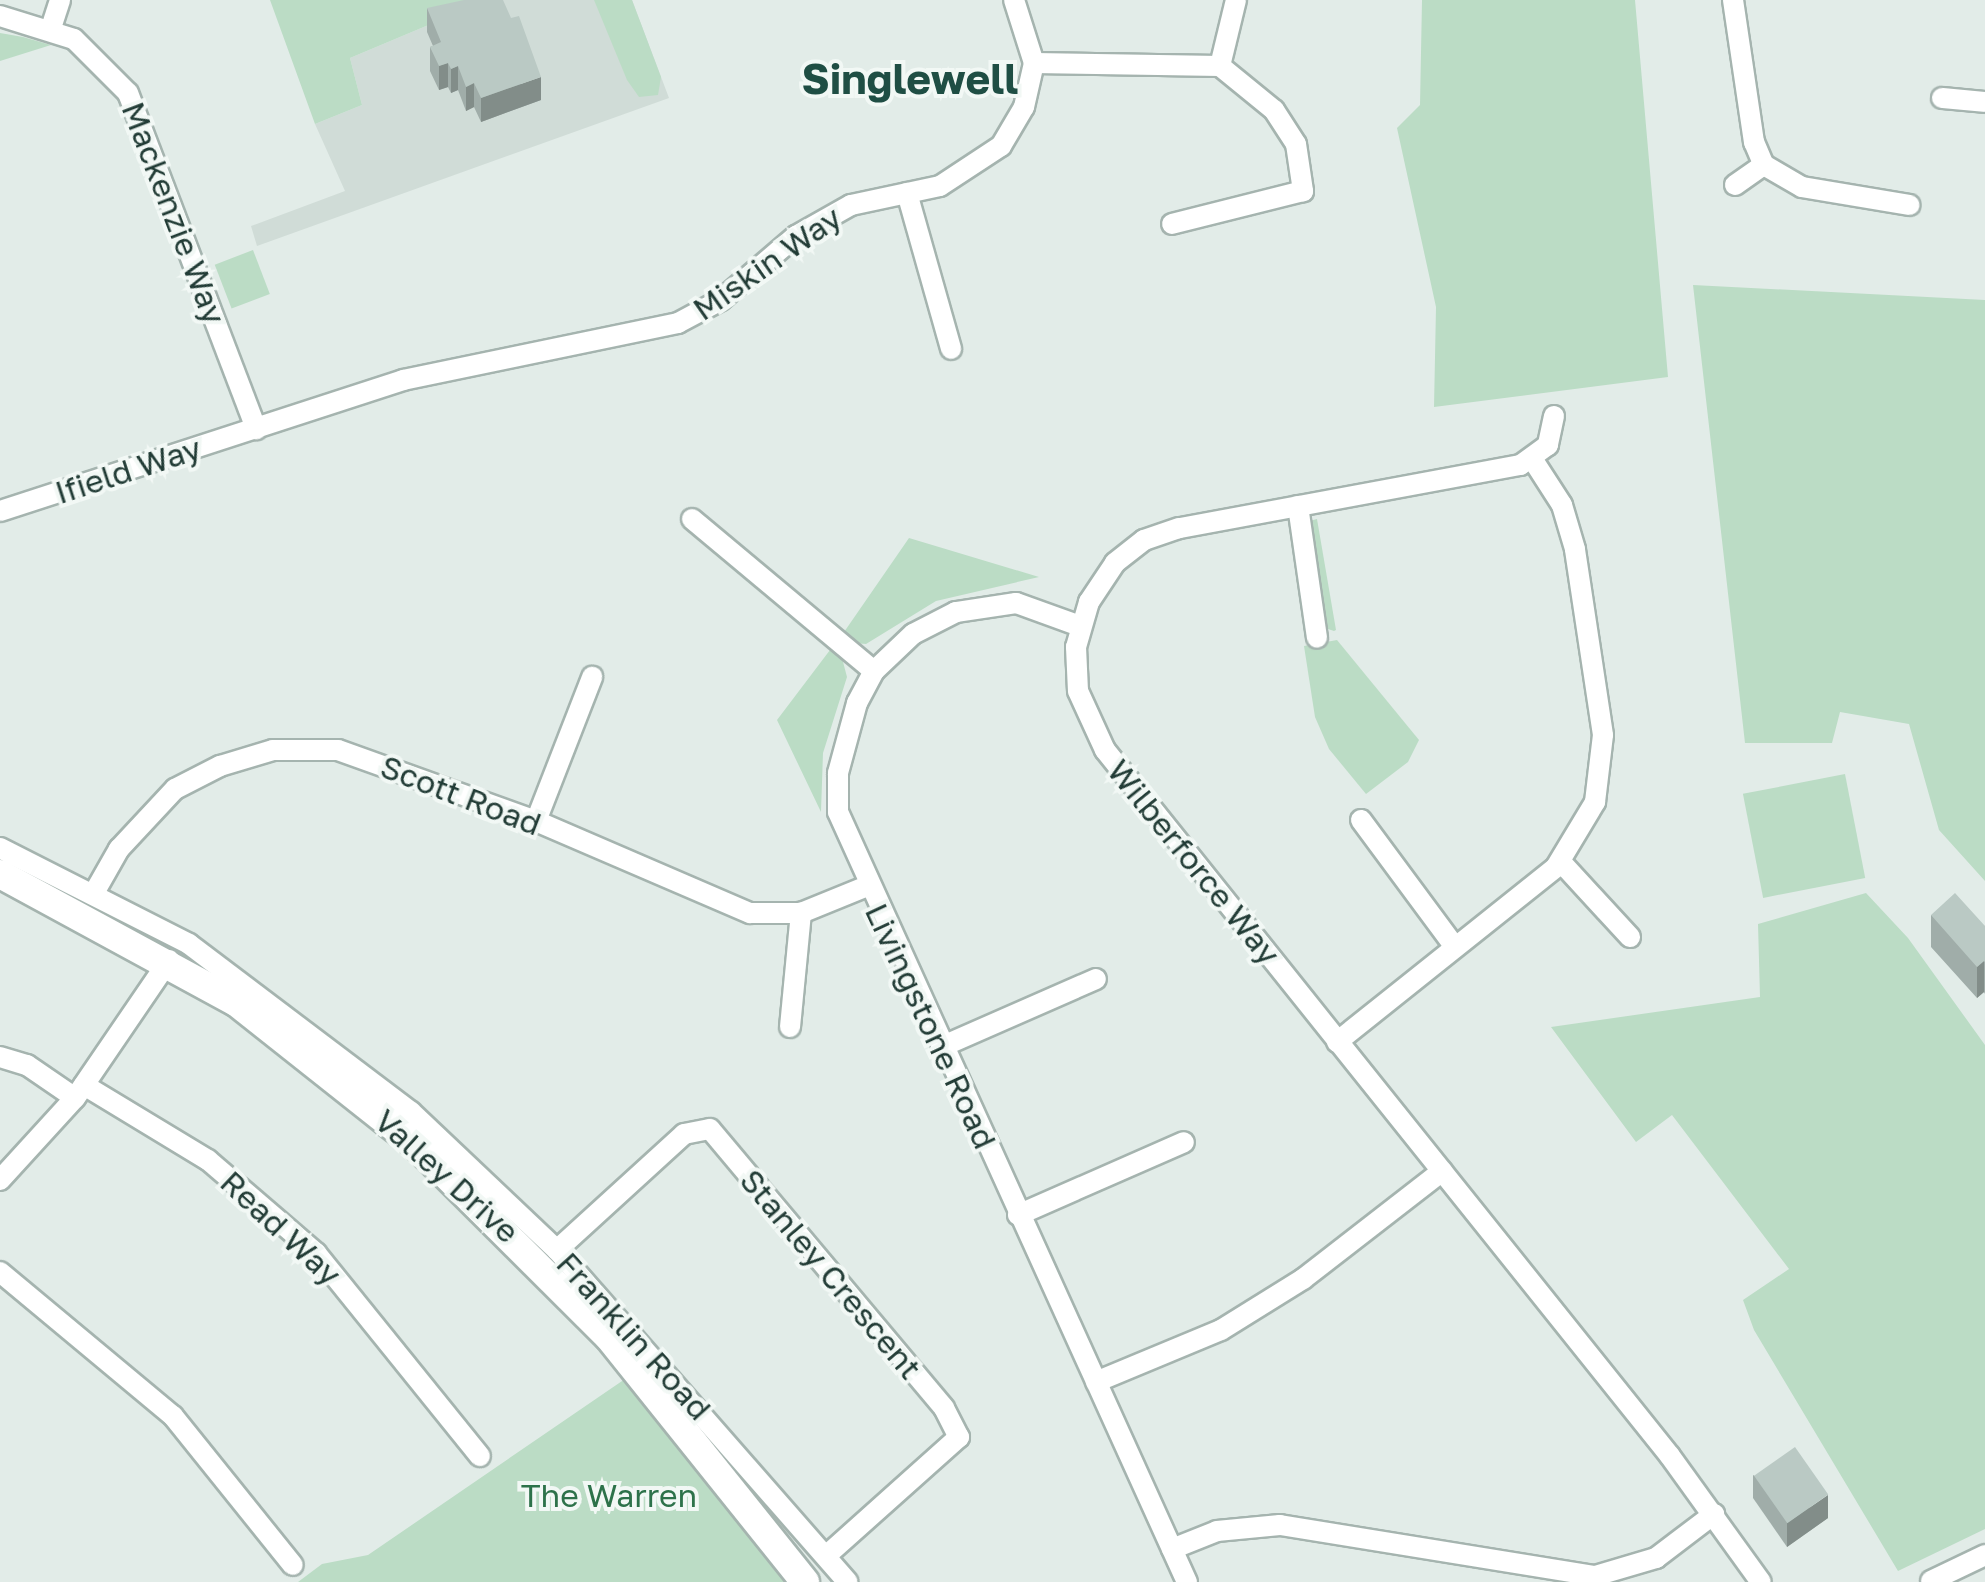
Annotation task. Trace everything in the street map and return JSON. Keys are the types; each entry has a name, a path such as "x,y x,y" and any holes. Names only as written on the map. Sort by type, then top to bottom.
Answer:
{"street":[{"path":"51,28 60,0"},
{"path":"1014,0 1034,64 1220,66 1274,110 1296,144 1303,191 1172,224"},
{"path":"1220,66 1236,0"},
{"path":"1732,0 1752,133 1764,165 1802,187 1909,206"},
{"name":"Mackenzie Way","path":"0,16 51,28 93,52 133,101 256,429"},
{"name":"Miskin Way","path":"256,429 467,363 678,323 721,300 817,224 851,205 940,186 1001,146 1024,107 1034,64"},
{"path":"1942,98 1985,102"},
{"path":"1736,185 1764,165"},
{"path":"907,193 951,349"},
{"path":"1337,1042 1560,862 1595,802 1604,735 1571,530 1533,460 1548,446 1554,416"},
{"name":"Ifield Way","path":"0,511 256,429"},
{"name":"Wilberforce Way","path":"1533,460 1144,540 1107,572 1080,626 1078,691 1102,746 1714,1514 1761,1582"},
{"path":"1298,506 1319,638"},
{"path":"692,519 874,671"},
{"name":"Livingstone Road","path":"1080,626 1016,603 956,612 913,634 874,671 857,702 838,773 838,812 868,886 1187,1582"},
{"path":"536,821 592,678"},
{"name":"Scott Road","path":"94,893 118,849 174,789 220,766 274,750 338,750 536,821 750,913 800,912 868,886"},
{"path":"1361,820 1455,948"},
{"name":"Franklin Road","path":"0,848 189,944 411,1112 557,1250 848,1582"},
{"path":"1560,862 1630,937"},
{"name":"Valley Drive","path":"0,874 169,960 323,1067 536,1259 608,1336 805,1582"},
{"path":"790,1026 800,912"},
{"path":"0,1180 79,1091 169,960"},
{"path":"941,1047 1096,979"},
{"name":"Read Way","path":"0,1056 27,1065 208,1160 316,1254 480,1456"},
{"name":"Stanley Crescent","path":"557,1250 684,1134 710,1130 944,1408 959,1437 826,1556"},
{"path":"1018,1215 1184,1142"},
{"path":"1096,1382 1222,1330 1303,1279 1442,1171"},
{"path":"0,1272 173,1416 293,1565"},
{"path":"1172,1548 1217,1531 1280,1525 1595,1579 1656,1558 1714,1514"},
{"path":"1931,1581 1985,1555"}],"shaded area":[{"path":"488,0 632,0 669,98 257,246 251,226 345,191 315,124 362,105 350,58"}],"green space":[{"path":"270,0 488,0 350,58 362,105 315,124"},
{"path":"594,0 632,0 661,77 658,95 639,97 627,80"},
{"path":"1422,0 1635,0 1668,377 1434,407 1436,307 1397,128 1420,105"},
{"path":"0,33 23,37 51,45 0,61"},
{"path":"253,250 270,294 232,309 215,265"},
{"path":"1693,285 1985,300 1985,881 1939,830 1909,724 1840,712 1832,743 1745,743"},
{"path":"1317,519 1334,631 1325,628 1306,522"},
{"path":"909,538 1039,577 936,601 866,644 854,643 842,635"},
{"path":"1337,640 1419,740 1408,762 1366,794 1329,749 1315,717 1304,646"},
{"path":"830,650 842,658 847,677 823,753 821,812 777,720"},
{"path":"1845,774 1865,878 1763,898 1743,794"},
{"path":"1866,893 1908,938 1985,1045 1985,1529 1898,1571 1754,1330 1743,1300 1789,1269 1672,1115 1636,1142 1551,1027 1760,997 1758,924"},
{"name":"The Warren","path":"625,1379 793,1582 298,1582 322,1564 368,1555"}],"building":[{"path":"464,0 503,0 511,18 519,16 541,77 481,98 474,83 466,87 458,66 439,66 430,47 441,42 427,8"},
{"path":"1955,893 1985,926 1985,962 1977,967 1931,915"},
{"path":"1795,1447 1828,1495 1787,1523 1754,1476"}],"district":[{"name":"Singlewell","path":"910,78"}]}
